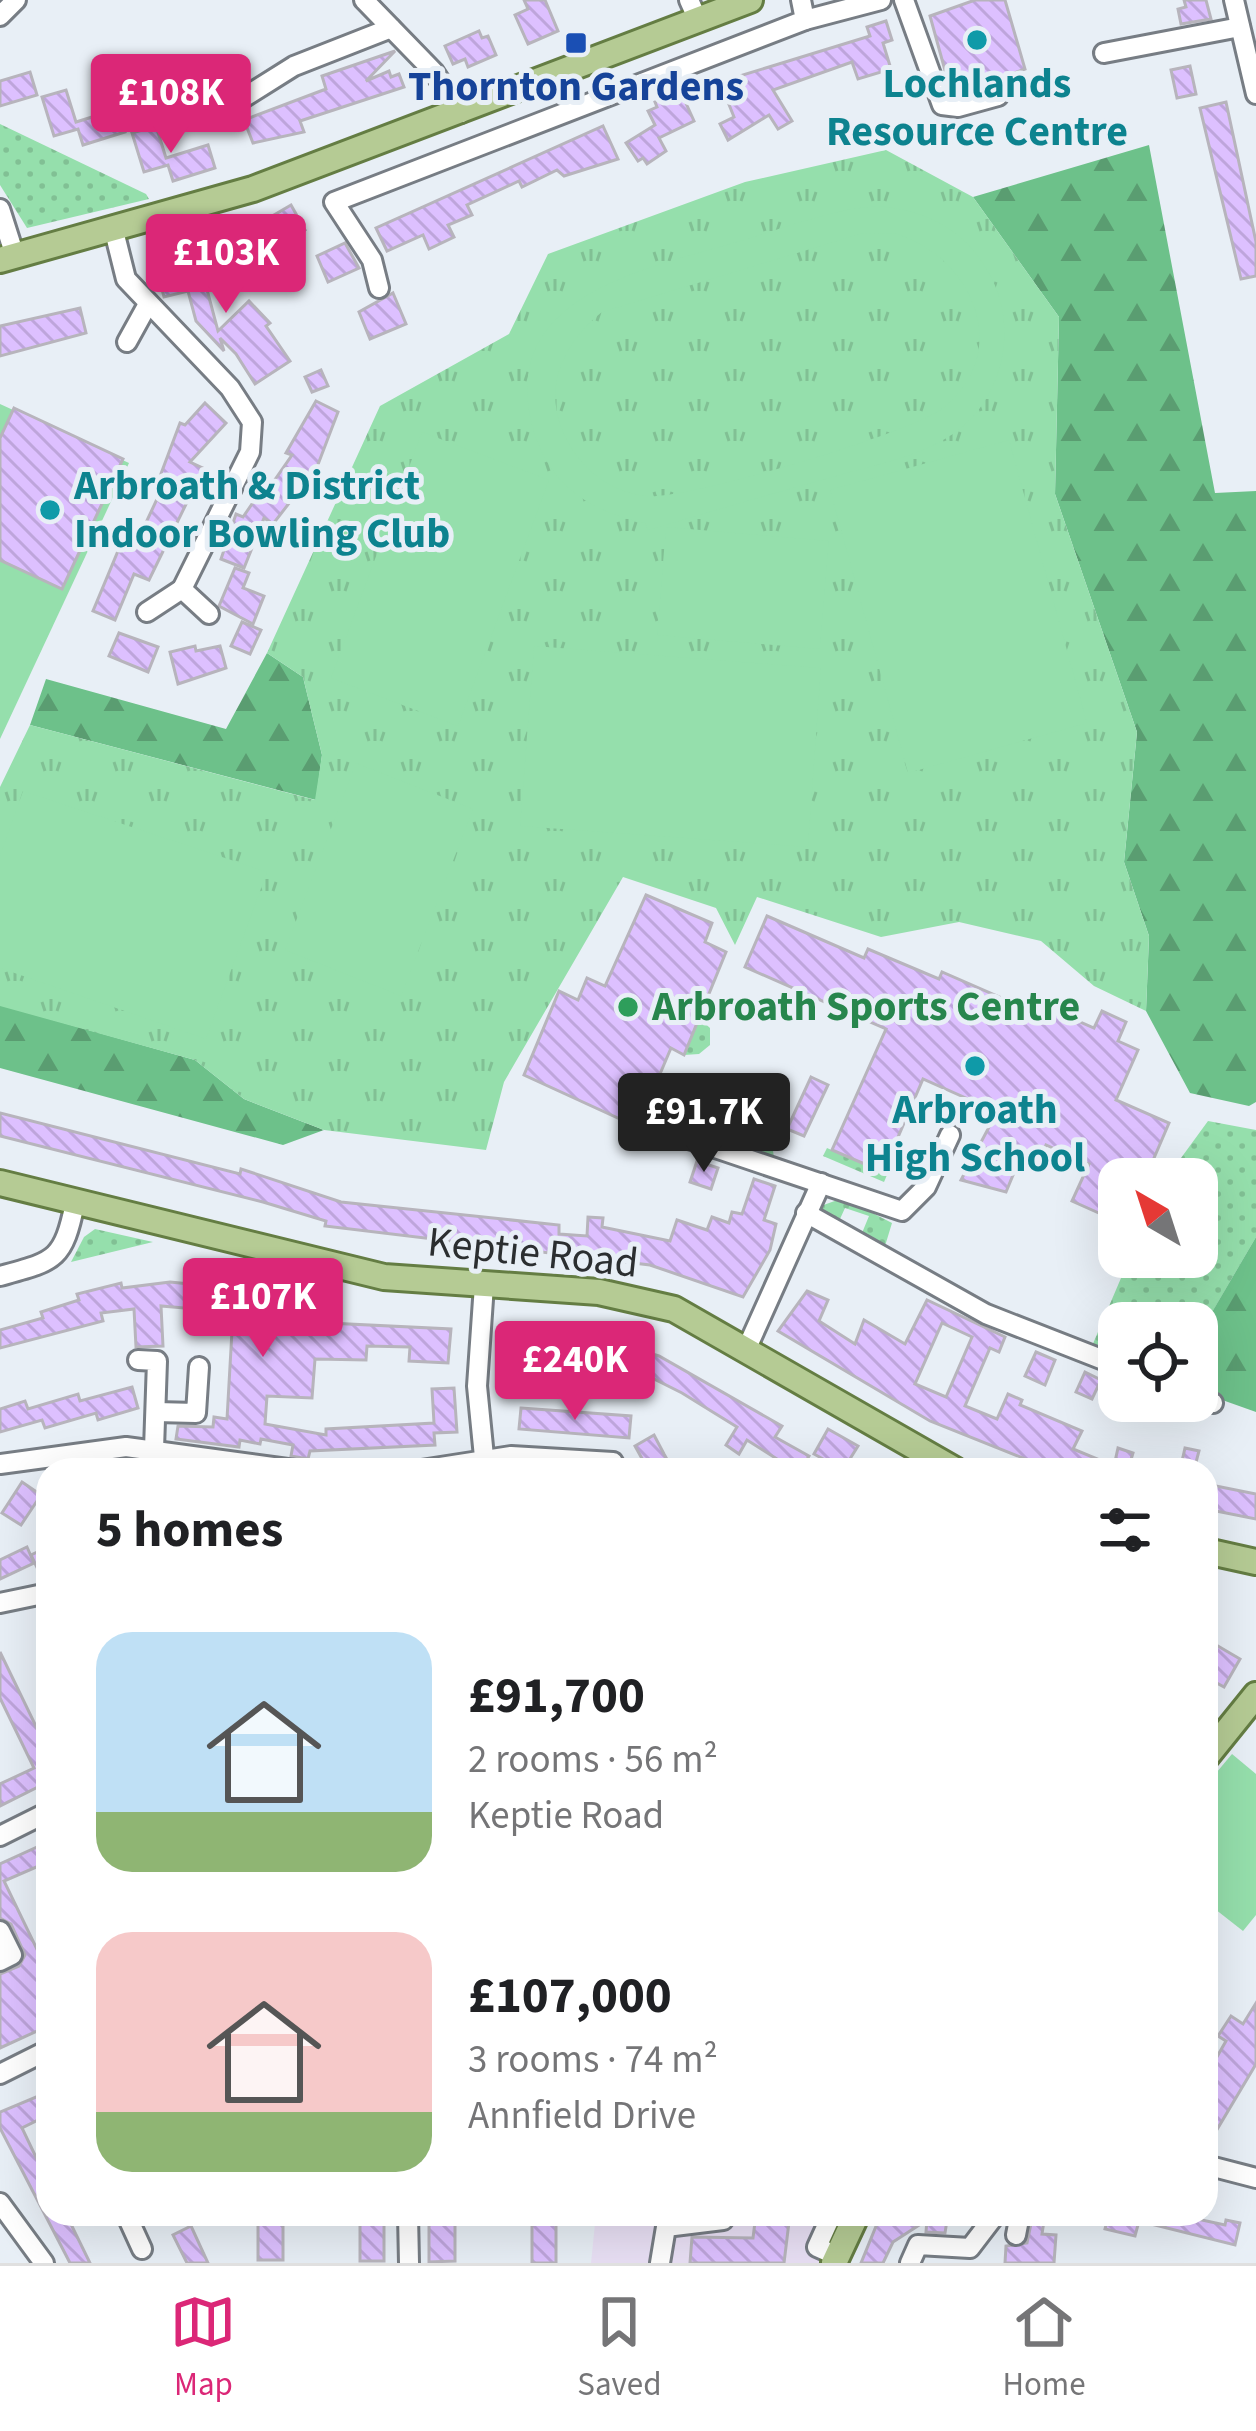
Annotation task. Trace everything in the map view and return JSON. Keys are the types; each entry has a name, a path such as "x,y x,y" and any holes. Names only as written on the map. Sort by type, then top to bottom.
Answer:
{"main road":[{"path":"7,258 114,231 404,136 693,9 749,0"},
{"name":"Keptie Road","path":"0,1184 384,1277 599,1292 674,1309 934,1458"},
{"path":"1218,1554 1256,1562"},
{"path":"1218,1742 1256,1695"},
{"path":"829,2255 849,2226"}],"street":[{"path":"0,16 16,0"},
{"path":"364,0 434,72 461,113"},
{"path":"801,0 805,20"},
{"path":"379,288 371,260 334,202 805,20 881,0"},
{"path":"904,0 942,105 958,107 998,96"},
{"path":"1234,0 1246,29 1256,94"},
{"path":"235,103 294,66 391,28"},
{"path":"1105,53 1246,29"},
{"path":"404,136 416,169"},
{"path":"0,209 7,258"},
{"path":"114,231 125,279 230,388 252,422 250,452 182,589 147,612"},
{"path":"128,342 134,320 148,304"},
{"path":"182,589 208,614"},
{"path":"647,1125 902,1211 926,1187 950,1135"},
{"path":"746,1350 821,1183"},
{"path":"0,1276 50,1262 61,1253 75,1203"},
{"path":"806,1214 986,1314 1098,1358"},
{"path":"484,1285 477,1387 484,1457"},
{"path":"138,1360 157,1361 154,1449"},
{"path":"156,1412 196,1413 199,1367"},
{"path":"0,1464 86,1448 154,1449 215,1458"},
{"path":"479,1458 510,1458"},
{"path":"0,1604 36,1596"},
{"path":"0,1835 36,1818"},
{"path":"0,1931 12,1955 0,1961"},
{"path":"0,2074 36,2056"},
{"path":"1218,2168 1256,2178"},
{"path":"0,2203 44,2263"},
{"path":"131,2226 142,2249"},
{"path":"408,2226 409,2263"},
{"path":"660,2263 666,2228 680,2226"},
{"path":"910,2263 918,2245 970,2248 987,2226"},
{"path":"1016,2235 1018,2226"},
{"path":"801,2263 829,2255"}],"shaded area":[{"path":"595,2226 840,2226 823,2263 591,2263"}],"green space":[{"path":"0,124 149,199 27,228 0,185"},
{"path":"1149,145 1215,493 1256,491 1256,1102 1249,1106 1190,1093 1146,1011 1149,936 1124,862 1137,732 1055,494 1059,317 973,197"},
{"path":"886,150 973,197 1059,317 1055,494 1137,732 1124,862 1149,936 1146,1011 1094,986 1041,941 959,922 881,937 757,897 735,945 716,908 623,877 504,1082 486,1150 324,1130 244,1099 195,1060 0,1006 0,787 30,725 315,800 322,755 303,677 267,653 380,406 509,334 548,254 745,182"},
{"path":"858,208 895,208 930,218 959,236 992,279 1004,318 1002,360 975,415 946,439 899,459 648,530 645,523 609,513 565,485 536,438 527,391 534,353 553,323 582,299 617,280","holes":["893,233 944,261 962,283 974,307 979,333 977,360 965,385 943,408 845,448 668,495 646,496 617,488 593,473 573,451 556,408 558,376 570,348 602,312 860,234"]},
{"name":"Arbroath & District Indoor Bowling Club","path":"0,404 129,463 0,739"},
{"path":"422,432 549,480 458,726 331,678"},
{"path":"1009,440 1087,723 908,773 830,490"},
{"path":"666,527 829,541 820,649 657,635"},
{"path":"534,646 821,668 808,847 520,826"},
{"path":"267,653 303,677 322,755 316,800 30,725 46,679 226,729"},
{"path":"356,763 473,809 401,996 285,950"},
{"path":"23,791 267,872 206,1039 0,968 0,856"},
{"path":"0,1005 195,1060 244,1099 324,1130 283,1145 0,1068"},
{"path":"699,1018 710,1028 710,1045 699,1054 684,1055"},
{"path":"685,1073 700,1085 706,1111 673,1100"},
{"path":"722,1075 782,1102 775,1119 738,1108 725,1094"},
{"path":"706,1115 772,1145 774,1157 699,1133"},
{"path":"1208,1121 1256,1130 1256,1237 1218,1302 1111,1302 1121,1278 1218,1278 1218,1158 1181,1158"},
{"path":"827,1148 887,1175 884,1182 823,1156"},
{"path":"843,1198 892,1223 885,1246 862,1233 869,1216 845,1208 840,1219 818,1207"},
{"path":"95,1229 153,1242 71,1262 84,1237"},
{"path":"1256,1237 1256,1412 1218,1398 1218,1302"},
{"path":"1232,1754 1256,1774 1256,1915 1243,1931 1218,1911 1218,1771"}],"building":[{"path":"524,0 545,0 558,31 528,44 515,15 528,9"},
{"name":"Lochlands Resource Centre","path":"975,0 1005,0 1025,69 974,88 971,78 949,85 930,16"},
{"path":"1184,0 1206,0 1211,19 1181,24 1178,9 1186,7"},
{"path":"886,21 892,40 883,43 891,69 858,79 852,62 773,90 792,121 778,129 769,115 728,140 720,124 734,117 720,82 870,36 867,27"},
{"path":"479,31 482,38 488,36 496,55 468,67 465,59 453,64 445,46"},
{"path":"395,51 366,81 389,71 391,77 399,74 404,87 300,121 304,132 253,143 244,120 326,89 322,76"},
{"path":"1190,66 1196,94 1177,98 1171,70"},
{"path":"30,72 37,95 0,106 0,81"},
{"path":"66,90 76,122 118,109 125,132 83,145 78,129 54,136 42,97"},
{"path":"680,90 694,121 659,138 666,151 647,164 643,158 638,161 626,143 655,125 648,111 657,107 655,102"},
{"path":"1226,102 1256,242 1256,276 1241,279 1200,108"},
{"path":"156,126 166,158 208,145 215,168 173,181 168,165 144,172 132,133"},
{"path":"603,126 618,159 564,176 557,170 522,187 519,181 467,205 472,215 448,225 454,237 429,249 423,235 387,251 376,228"},
{"path":"291,205 305,230 282,244 274,215"},
{"path":"244,238 249,257 235,261 230,242"},
{"path":"345,243 359,268 328,282 317,256"},
{"path":"227,255 232,273 206,286 218,331 249,301 270,323 266,326 290,361 255,384 236,354 220,338 224,351 196,321 188,291 164,297 156,267"},
{"path":"393,293 406,324 370,339 359,312"},
{"path":"80,308 86,333 0,356 0,326"},
{"path":"321,370 328,386 312,392 305,377"},
{"path":"316,401 338,412 317,467 273,524 264,518 244,568 221,559 236,514 243,517 263,488 267,491 292,455 286,453"},
{"path":"205,403 226,423 190,462 207,470 195,496 191,494 149,580 134,574 115,620 93,611 123,539 136,544 165,482 159,479 180,423 185,425"},
{"name":"Arbroath & District Indoor Bowling Club","path":"14,408 123,459 62,589 0,560 0,438"},
{"path":"235,568 249,573 243,588 264,596 253,624 219,606"},
{"path":"242,622 261,630 250,654 231,646"},
{"path":"119,633 158,647 148,672 109,656"},
{"path":"195,646 196,651 220,646 226,668 178,684 170,652"},
{"name":"Arbroath Sports Centre","path":"646,895 712,923 705,942 726,952 684,1055 671,1048 660,1074 675,1081 662,1111 641,1102 631,1124 524,1075 559,991 578,1000 587,978 605,986"},
{"name":"Arbroath High School","path":"767,916 864,958 868,949 939,979 942,972 1036,1013 1039,1004 1094,1028 1102,1011 1126,1022 1118,1041 1138,1050 1116,1100 1169,1123 1154,1158 1098,1158 1098,1213 1072,1201 1089,1164 1046,1145 1036,1170 1018,1163 1006,1192 961,1180 997,1112 923,1079 883,1172 832,1150 886,1029 745,967"},
{"path":"811,1077 828,1085 804,1136 787,1129"},
{"path":"0,1113 240,1174 241,1169 341,1202 559,1225 559,1234 587,1236 588,1217 603,1218 602,1227 670,1241 677,1220 707,1230 712,1217 729,1223 732,1212 742,1214 754,1179 775,1186 764,1220 776,1224 770,1250 743,1297 650,1265 325,1226 326,1221 263,1202 0,1136"},
{"path":"697,1161 718,1168 711,1189 690,1182"},
{"path":"170,1282 209,1286 213,1296 309,1302 308,1322 451,1329 448,1363 409,1361 410,1347 367,1346 366,1360 315,1359 312,1398 267,1396 265,1424 326,1435 326,1429 434,1423 432,1389 454,1388 457,1432 434,1433 435,1445 310,1451 308,1458 291,1456 293,1445 261,1439 260,1444 240,1440 239,1447 176,1439 178,1426 213,1427 214,1417 227,1419 232,1331 228,1323 195,1320 196,1309 161,1306 163,1346 136,1347 134,1309 101,1313 103,1321 0,1348 0,1330 43,1318 41,1312 79,1300 77,1294 121,1283 122,1288"},
{"path":"807,1291 828,1300 819,1321 855,1344 864,1320 905,1344 927,1300 1005,1337 999,1352 990,1348 965,1406 997,1419 1008,1394 1022,1400 1020,1405 1082,1431 1073,1449 1095,1458 1023,1458 930,1421 778,1331","holes":["942,1323 972,1337 946,1397 915,1384"]},
{"path":"506,1334 601,1339 659,1356 782,1426 775,1437 809,1456 775,1458 747,1440 739,1454 726,1445 737,1427 648,1376 583,1363 505,1359"},
{"path":"1036,1352 1055,1360 1045,1385 1025,1376"},
{"path":"1085,1372 1098,1378 1092,1399 1076,1392"},
{"path":"132,1387 138,1408 98,1420 96,1413 45,1428 42,1420 0,1432 0,1409 25,1401 28,1409 78,1394 80,1401"},
{"path":"521,1408 631,1416 629,1438 519,1429"},
{"path":"828,1429 858,1446 850,1458 814,1454"},
{"path":"654,1435 666,1458 642,1458 635,1446"},
{"path":"1118,1448 1133,1453 1132,1458 1116,1458"},
{"path":"1185,1448 1199,1451 1197,1458 1183,1458"},
{"path":"22,1482 36,1492 36,1502 21,1525 2,1513"},
{"path":"1218,1486 1256,1494 1256,1519 1218,1511"},
{"path":"27,1547 34,1563 0,1579 0,1560"},
{"path":"1218,1646 1240,1659 1224,1687 1218,1684"},
{"path":"0,1652 36,1726 36,1788 0,1806 0,1784 34,1768 0,1698"},
{"path":"36,1848 36,1867 4,1881 36,1947 36,2032 0,2048 0,1974 19,1966 25,1955 11,1924 0,1918 0,1864"},
{"path":"1256,2003 1256,2064 1218,2128 1218,2055 1226,2041 1218,2036 1231,2016 1243,2024"},
{"path":"36,2097 36,2121 22,2128 36,2157 36,2197 0,2128 0,2112"},
{"path":"1240,2223 1235,2245 1159,2226"},
{"path":"51,2226 72,2226 90,2263 70,2263"},
{"path":"191,2226 208,2263 187,2263 173,2235"},
{"path":"258,2226 283,2226 283,2260 258,2260"},
{"path":"360,2226 384,2226 384,2261 360,2261"},
{"path":"429,2226 455,2226 455,2261 429,2262"},
{"path":"532,2226 556,2226 556,2263 532,2263"},
{"path":"754,2226 789,2226 784,2263 690,2263 692,2237 753,2238"},
{"path":"876,2226 918,2226 893,2242 883,2263 861,2263"},
{"path":"926,2226 946,2226 945,2233 926,2232"},
{"path":"1031,2226 1043,2226 1042,2234 1056,2235 1054,2263 1005,2263 1006,2246 1027,2243"},
{"path":"1106,2226 1138,2226 1135,2236"}],"place":[{"name":"Lochlands Resource Centre","path":"977,40"},
{"name":"Thornton Gardens","path":"576,43"},
{"name":"Arbroath & District Indoor Bowling Club","path":"50,510"},
{"name":"Arbroath Sports Centre","path":"628,1007"},
{"name":"Arbroath High School","path":"975,1066"}]}
